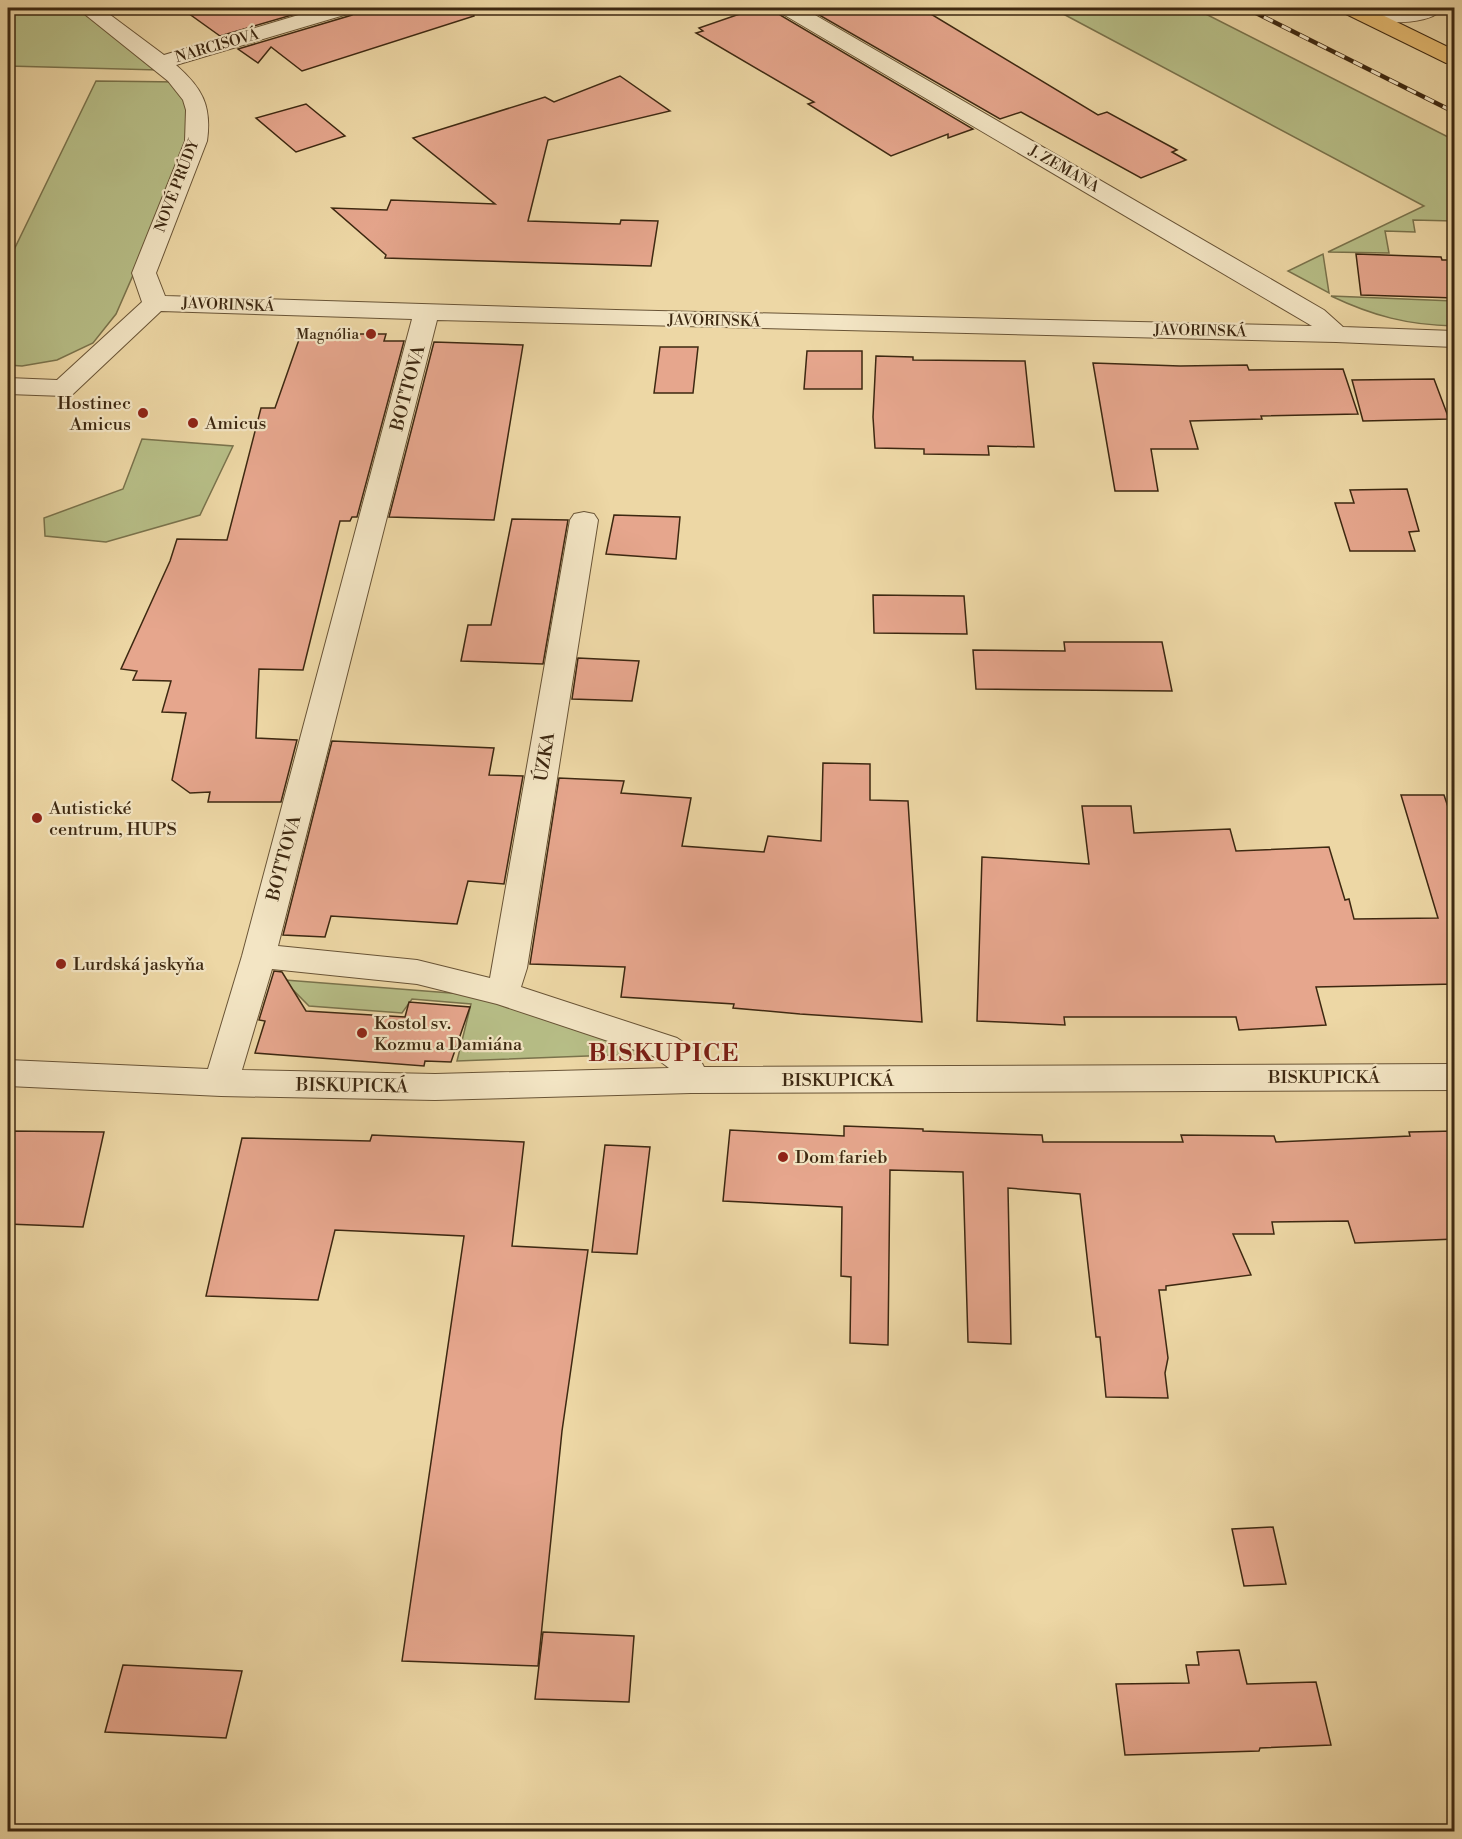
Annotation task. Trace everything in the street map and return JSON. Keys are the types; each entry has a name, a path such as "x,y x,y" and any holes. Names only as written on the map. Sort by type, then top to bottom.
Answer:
{"main road":[{"path":"1359,11 1455,58"}],"street":[{"name":"NOVÉ PRÚDY","path":"88,8 179,81 194,99 199,119 196,141 144,273 155,303"},
{"name":"J. ZEMANA","path":"789,8 1314,315 1336,334"},
{"path":"1359,11 1410,14 1432,8"},
{"name":"NARCISOVÁ","path":"159,63 263,32 354,10"},
{"name":"JAVORINSKÁ","path":"8,386 64,388 155,303 616,318 1336,334 1455,339"},
{"name":"BOTTOVA","path":"259,956 423,331 426,311"},
{"name":"ÚZKA","path":"502,993 510,968 584,520"},
{"path":"221,1083 259,956 417,972 502,993 665,1047 683,1059 691,1080"},
{"name":"BISKUPICKÁ","path":"8,1073 221,1083 435,1087 691,1080 1455,1077"}],"green space":[{"path":"8,8 77,8 158,70 8,66"},
{"path":"1052,8 1194,8 1454,140 1454,221 1413,220 1415,232 1385,231 1389,253 1328,252 1424,206"},
{"path":"96,81 180,82 198,127 116,314 93,343 57,360 22,366 8,365 8,262"},
{"path":"1323,254 1329,293 1288,271"},
{"path":"1331,296 1454,301 1454,326 1421,324 1391,318 1361,309"},
{"path":"142,439 233,446 200,515 106,542 45,536 44,518 123,489"},
{"path":"285,980 476,995 667,1053 457,1061 471,1004 412,999 402,1013 309,1006 294,991 264,1003"}],"building":[{"path":"181,8 316,8 220,36"},
{"path":"356,8 472,8 474,16 302,71 271,47 258,63 238,49 352,15"},
{"path":"757,8 776,8 780,15 973,129 948,138 948,134 891,156 808,104 814,102 696,33 703,31 699,28"},
{"path":"807,8 921,8 1098,115 1107,112 1177,150 1172,152 1186,160 1141,178 1021,112 1000,119"},
{"path":"620,76 670,111 548,140 528,221 620,224 621,220 658,221 651,266 385,258 386,255 332,208 387,210 391,200 495,204 413,138 545,97 554,102"},
{"path":"306,104 345,136 296,152 256,118"},
{"path":"1356,254 1441,257 1442,260 1455,260 1455,298 1361,295"},
{"path":"301,334 386,334 384,341 404,341 357,517 352,517 350,521 340,521 303,670 259,669 256,738 297,740 281,802 208,802 210,792 190,793 172,780 186,713 162,712 171,681 133,680 137,671 121,669 170,561 177,539 227,540 261,408 275,408"},
{"path":"434,342 523,345 494,520 389,517"},
{"path":"660,347 698,347 693,393 654,393"},
{"path":"807,351 862,351 862,389 804,389"},
{"path":"876,356 913,357 913,360 1025,361 1034,447 988,446 989,455 924,454 924,449 875,448 873,417"},
{"path":"1093,363 1180,366 1247,365 1249,370 1343,369 1358,414 1261,416 1262,419 1190,421 1198,449 1151,449 1158,491 1115,491"},
{"path":"1434,379 1449,419 1363,421 1352,380"},
{"path":"1407,489 1419,531 1409,532 1415,551 1350,551 1335,503 1354,503 1350,490"},
{"path":"614,515 680,517 676,559 606,554"},
{"path":"512,519 568,520 543,664 461,661 468,625 491,625"},
{"path":"873,595 964,596 967,634 874,633"},
{"path":"1064,642 1162,642 1172,691 976,689 973,650 1065,651"},
{"path":"578,658 639,661 632,701 572,699"},
{"path":"332,741 494,748 489,775 523,776 504,884 468,881 457,924 331,916 325,937 283,935"},
{"path":"823,763 870,764 870,800 908,801 922,1022 733,1008 734,1004 621,997 625,967 530,964 559,778 624,781 621,793 691,798 682,846 764,852 768,836 821,841"},
{"path":"1401,795 1444,795 1455,828 1455,984 1316,987 1326,1025 1239,1030 1236,1017 1064,1017 1065,1025 977,1021 982,857 1089,864 1082,806 1131,806 1134,833 1230,829 1236,851 1329,847 1345,900 1349,899 1354,919 1438,918"},
{"name":"Kostol sv. Kozmu a Damiána","path":"274,971 282,972 306,1011 405,1017 409,1002 470,1007 451,1062 425,1061 424,1066 255,1053 265,1021 259,1020"},
{"path":"844,1126 1042,1135 1043,1142 1183,1142 1181,1135 1274,1136 1276,1142 1410,1136 1409,1132 1455,1131 1455,1239 1355,1243 1348,1221 1272,1222 1274,1234 1233,1234 1251,1275 1166,1286 1166,1290 1159,1290 1168,1358 1165,1373 1168,1398 1106,1397 1100,1337 1096,1337 1080,1194 1008,1188 1011,1344 968,1342 963,1172 890,1170 888,1345 850,1343 851,1277 841,1276 842,1207 723,1201 730,1130 844,1136"},
{"path":"8,1131 104,1132 83,1227 8,1224"},
{"path":"372,1135 524,1142 512,1246 588,1250 562,1431 538,1666 402,1661 464,1236 335,1230 318,1300 206,1296 242,1138 370,1141"},
{"path":"605,1145 650,1147 637,1254 592,1252"},
{"path":"1273,1527 1286,1584 1244,1586 1232,1529"},
{"path":"543,1632 634,1636 629,1702 535,1699"},
{"path":"1239,1650 1247,1684 1316,1682 1331,1745 1260,1748 1259,1751 1125,1755 1116,1684 1189,1683 1186,1665 1199,1665 1197,1652"},
{"path":"123,1665 242,1671 226,1738 105,1732"}],"railway":[{"path":"1246,8 1454,112"}],"place":[{"name":"Magnólia","path":"371,334"},
{"name":"Hostinec Amicus","path":"143,413"},
{"name":"Amicus","path":"193,423"},
{"name":"Autistické centrum, HUPS","path":"37,818"},
{"name":"Lurdská jaskyňa","path":"61,964"},
{"name":"Kostol sv. Kozmu a Damiána","path":"362,1033"},
{"name":"Dom farieb","path":"783,1157"}],"district":[{"name":"BISKUPICE","path":"664,1054"}]}
